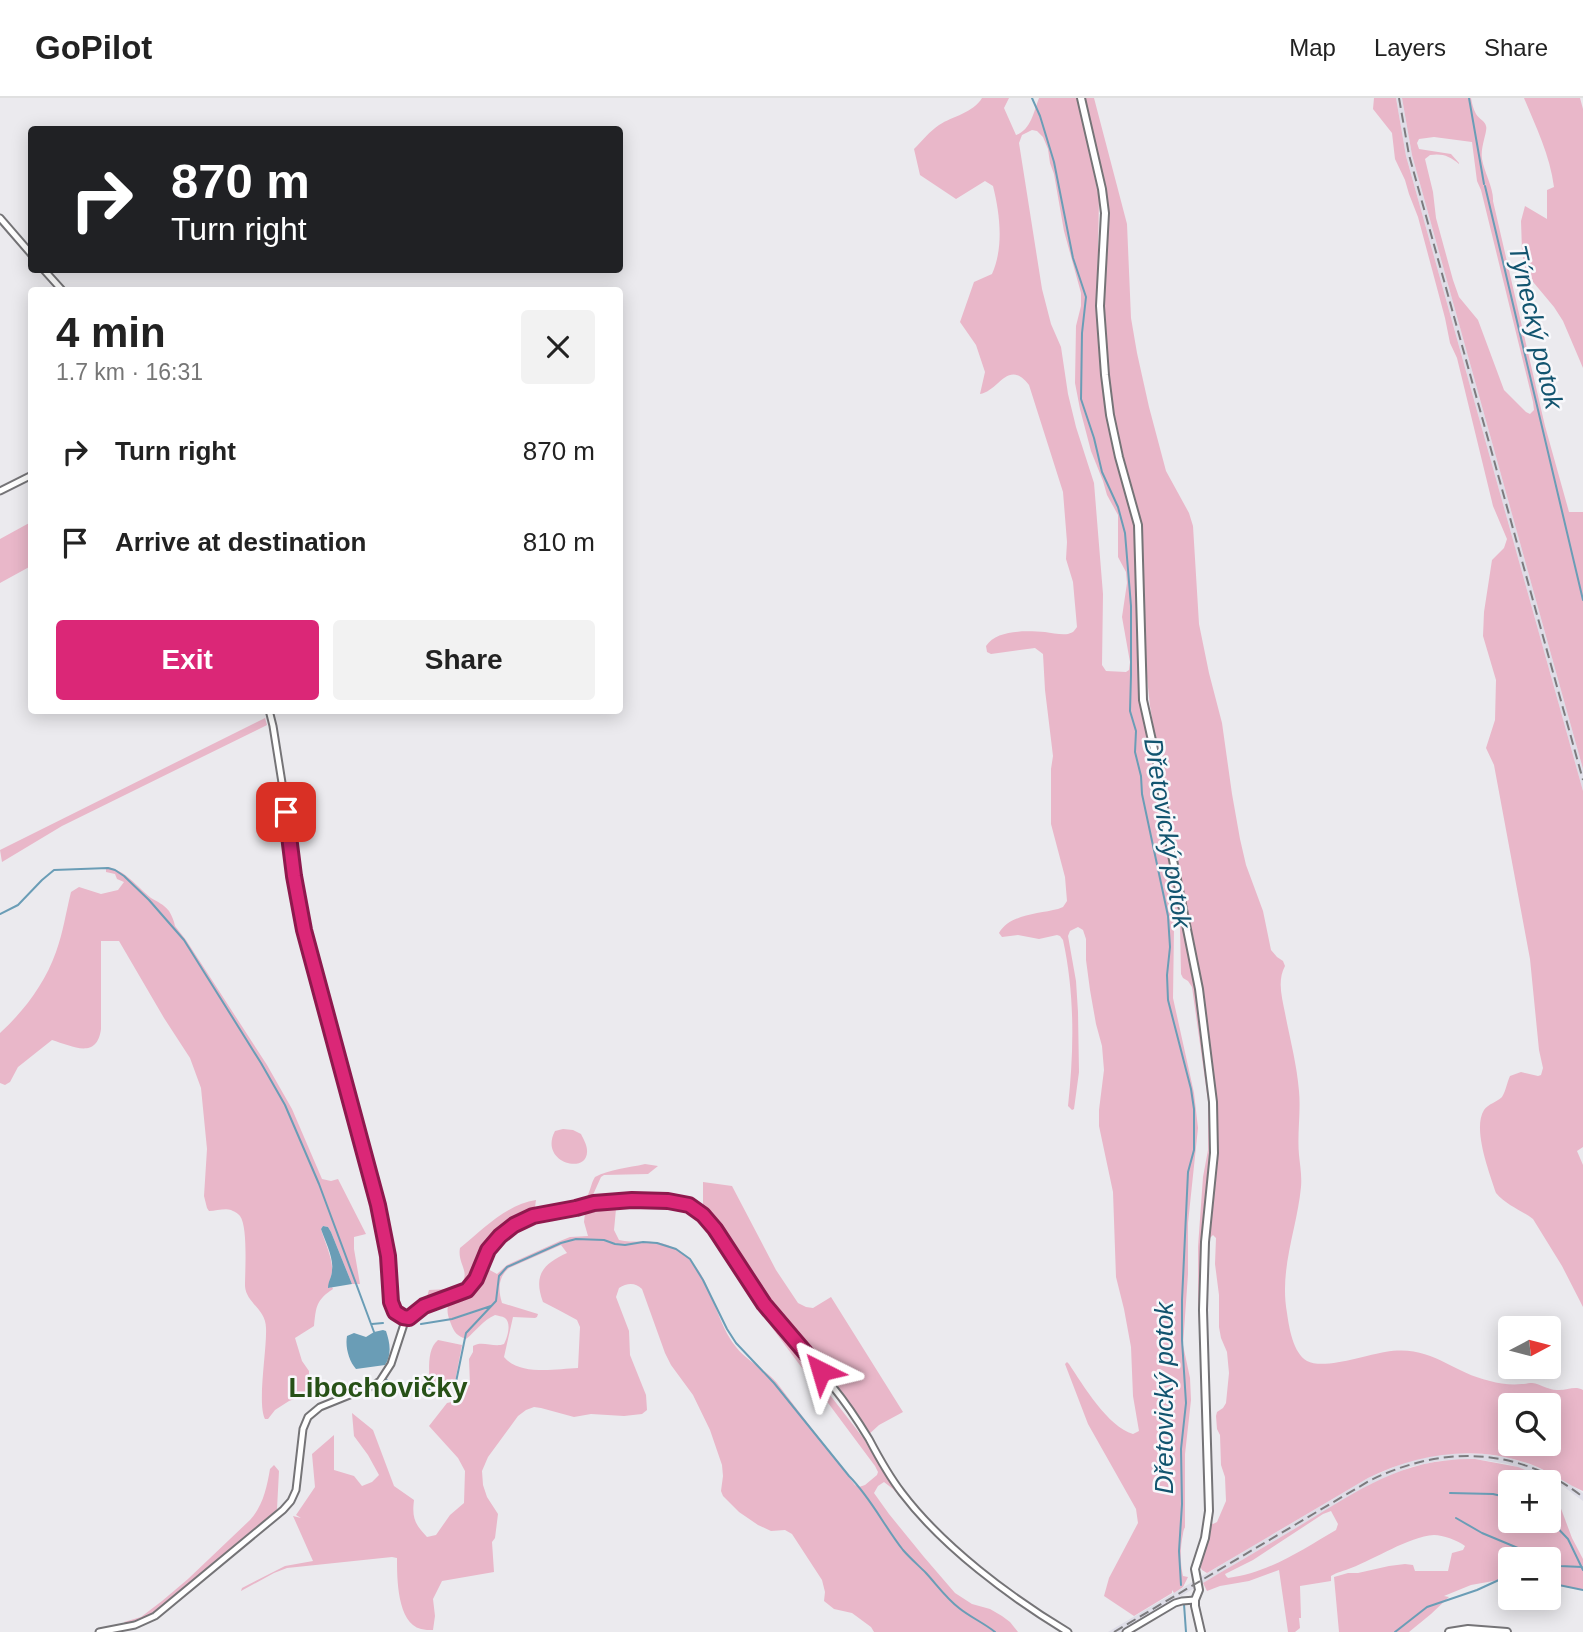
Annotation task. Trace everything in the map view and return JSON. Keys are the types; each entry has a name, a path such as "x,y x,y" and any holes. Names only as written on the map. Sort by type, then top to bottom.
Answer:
{"main road":[{"path":"1081,98 1102,189 1104,213 1100,306 1110,415 1138,525 1143,700 1199,989 1213,1102 1214,1153 1205,1242 1203,1310 1209,1511 1205,1538 1195,1569 1199,1590 1195,1600 1201,1632"},
{"path":"1450,1632 1468,1629 1507,1632"}],"street":[{"path":"0,218 28,250"},
{"path":"47,273 59,287"},
{"path":"0,491 28,477"},
{"path":"270,714 304,930 378,1205 388,1256 391,1302 395,1312 406,1318 424,1306 467,1290 476,1279 488,1250 500,1236 514,1225 533,1216 594,1203 632,1200 668,1201 689,1205 703,1215 715,1229 764,1304 834,1387 867,1436 889,1476 910,1503 941,1536 973,1564 1068,1632"},
{"path":"99,1632 142,1623 155,1616 284,1510 296,1490 303,1429 308,1417 320,1407 380,1381 391,1364 406,1318"},
{"path":"1126,1632 1175,1604 1195,1600"}],"shaded area":[{"path":"982,98 1009,98 1004,108 1016,135 1029,125 1039,98 1078,98 1099,198 1097,307 1101,375 1112,445 1134,526 1139,669 1143,707 1163,831 1195,989 1209,1102 1211,1153 1202,1242 1198,1326 1198,1247 1203,1177 1208,1150 1208,1101 1192,987 1181,974 1180,927 1176,924 1173,998 1194,1093 1198,1128 1188,1223 1183,1345 1190,1378 1191,1400 1185,1454 1185,1527 1181,1555 1183,1576 1188,1577 1183,1587 1174,1593 1172,1590 1172,1593 1134,1616 1104,1596 1109,1578 1138,1523 1136,1509 1088,1424 1065,1364 1069,1364 1089,1394 1114,1423 1133,1434 1139,1431 1133,1396 1131,1347 1116,1277 1113,1192 1099,1126 1104,1070 1102,1046 1090,990 1086,939 1083,930 1078,927 1070,931 1068,936 1078,1012 1079,1072 1072,1110 1068,1106 1072,1044 1071,1002 1063,940 1057,935 1039,939 1018,935 1002,937 999,933 1017,918 1058,909 1067,901 1065,877 1051,824 1053,756 1043,654 1035,648 991,654 987,652 986,646 997,636 1013,632 1068,634 1077,627 1073,582 1066,559 1063,492 1029,385 1022,378 1009,375 987,392 980,394 985,372 976,345 960,322 974,282 992,274 996,264 1000,230 993,186 985,181 956,199 920,175 914,149 939,125 978,103","holes":["1032,130 1037,131 1048,149 1064,231 1081,293 1076,326 1075,383 1080,409 1091,451 1107,495 1118,515 1118,557 1126,572 1127,583 1122,617 1130,662 1126,672 1106,671 1102,665 1103,594 1094,483 1076,427 1061,347 1051,324 1042,289 1019,143 1022,135"]},
{"path":"1085,98 1094,98 1127,224 1131,318 1149,407 1166,471 1189,513 1193,526 1199,624 1222,723 1240,839 1246,865 1263,911 1271,950 1285,966 1281,989 1297,1071 1301,1175 1299,1203 1285,1281 1288,1319 1295,1346 1302,1357 1314,1363 1334,1363 1385,1352 1415,1352 1494,1382 1532,1383 1554,1390 1583,1390 1583,1491 1561,1479 1561,1470 1543,1470 1498,1456 1561,1456 1561,1393 1498,1393 1498,1456 1450,1454 1388,1469 1368,1478 1207,1573 1200,1566 1211,1523 1217,1522 1226,1501 1216,1416 1226,1403 1229,1373 1227,1352 1219,1327 1216,1238 1213,1235 1209,1239 1218,1154 1216,1102 1202,988 1170,830 1150,706 1146,668 1141,525 1113,415 1104,307 1106,197"},
{"path":"1374,98 1396,98 1406,156 1583,791 1583,1147 1577,1151 1583,1165 1583,1307 1533,1219 1496,1193 1481,1140 1481,1118 1484,1110 1502,1097 1510,1076 1521,1072 1538,1076 1543,1068 1530,959 1494,765 1486,748 1495,720 1496,680 1483,636 1484,612 1492,560 1504,548 1507,539 1493,506 1457,358 1450,343 1418,217 1395,159 1392,133 1373,109"},
{"path":"1396,98 1402,98 1412,155 1583,769 1583,791 1406,156"},
{"path":"1402,98 1471,98 1477,116 1486,126 1482,159 1492,191 1545,426 1569,512 1583,512 1583,769 1412,155","holes":["1434,137 1472,142 1477,181 1533,402 1534,410 1530,414 1504,390 1478,320 1459,297 1453,280 1436,218 1425,159 1430,155 1442,155 1459,163 1451,154 1419,149 1417,143 1419,139"]},
{"path":"1524,98 1580,98 1583,109 1583,368 1563,321 1525,268 1521,221 1525,206 1547,219 1547,190 1554,187 1546,152"},
{"path":"28,524 28,568 0,583 0,539"},
{"path":"265,718 267,725 62,826 2,862 0,850"},
{"path":"106,867 125,875 169,911 175,926 267,1065 292,1109 322,1179 338,1179 366,1234 354,1237 360,1284 352,1284 331,1232 328,1227 323,1226 321,1229 331,1260 329,1288 333,1289 318,1304 314,1326 295,1338 302,1361 309,1371 308,1394 289,1401 275,1410 268,1419 265,1419 262,1401 266,1328 263,1316 246,1292 243,1222 239,1215 231,1210 209,1211 207,1208 204,1196 207,1149 201,1088 190,1058 119,941 101,941 101,1029 99,1039 94,1045 82,1048 52,1040 18,1067 10,1082 5,1085 0,1083 0,1033 26,1005 46,974 58,945 71,892 79,887 101,894 118,890 124,882 117,879 115,874 106,872"},
{"path":"563,1129 581,1134 587,1150 586,1158 580,1162 565,1162 553,1151 555,1131"},
{"path":"645,1164 658,1166 648,1174 604,1175 592,1199 630,1197 668,1201 594,1203 533,1216 515,1225 488,1250 476,1279 467,1290 424,1306 429,1290 461,1285 465,1276 460,1248 505,1212 525,1202 536,1200 535,1207 582,1200 586,1198 595,1177 613,1170"},
{"path":"703,1182 732,1186 776,1270 798,1303 813,1308 831,1297 903,1412 879,1425 867,1436 834,1387 764,1304 703,1215"},
{"path":"616,1209 614,1230 619,1240 658,1243 685,1255 703,1278 721,1321 736,1347 777,1383 855,1485 865,1485 877,1475 875,1466 744,1290 755,1298 864,1439 884,1473 924,1525 884,1482 874,1493 889,1514 955,1593 972,1604 1002,1616 1018,1632 874,1632 852,1613 834,1609 824,1601 822,1580 792,1534 785,1530 771,1531 758,1525 739,1512 723,1496 722,1465 710,1430 693,1395 665,1353 642,1289 631,1284 619,1288 616,1297 629,1331 630,1355 646,1395 647,1410 642,1414 624,1416 591,1414 574,1417 534,1407 518,1416 488,1457 482,1471 487,1497 498,1514 492,1542 494,1572 442,1581 433,1599 433,1630 421,1629 407,1618 400,1599 397,1558 287,1568 241,1591 242,1588 285,1566 313,1561 293,1516 301,1518 296,1515 315,1487 312,1454 334,1435 334,1470 354,1476 362,1486 379,1475 354,1436 352,1413 373,1430 394,1486 414,1500 414,1516 419,1528 427,1537 436,1535 450,1515 464,1503 465,1471 458,1458 429,1426 447,1403 456,1401 458,1390 466,1384 470,1385 469,1359 473,1346 504,1344 509,1327 505,1318 495,1315 466,1339 453,1329 448,1316 448,1306 473,1289 486,1268 497,1274 507,1265 560,1241 570,1237 588,1236 584,1222 585,1213","holes":["561,1245 567,1253 546,1266 539,1284 543,1302 577,1320 580,1327 578,1368 539,1370 519,1367 504,1357 513,1317 535,1318 538,1314 502,1303 501,1280 509,1268"]},
{"path":"438,1340 462,1345 455,1382 429,1385 430,1355"},
{"path":"1485,1454 1509,1458 1542,1470 1525,1470 1508,1464 1475,1459 1438,1461 1410,1467 1371,1484 1120,1632 1108,1632 1368,1478 1408,1461 1437,1455"},
{"path":"1475,1459 1525,1470 1498,1470 1498,1533 1561,1533 1561,1509 1583,1559 1583,1590 1561,1586 1561,1547 1498,1547 1498,1580 1471,1585 1444,1596 1449,1597 1409,1632 1339,1632 1334,1577 1405,1564 1413,1565 1415,1571 1448,1571 1452,1553 1463,1550 1465,1546 1450,1538 1434,1535 1403,1544 1336,1573 1331,1576 1331,1581 1300,1586 1300,1628 1295,1632 1288,1632 1279,1570 1249,1581 1207,1591 1203,1583 1363,1488 1383,1478 1425,1464","holes":["1331,1511 1338,1524 1336,1530 1271,1566 1228,1578 1225,1574 1253,1560 1323,1514"]},
{"path":"274,1465 279,1471 277,1509 265,1522 150,1617 126,1625 124,1622 141,1617 188,1579 250,1520 261,1502 270,1469"},
{"path":"1561,1479 1583,1493 1583,1501 1561,1486"}],"water":[{"path":"323,1226 328,1227 331,1232 352,1284 328,1288 332,1265 321,1229"},
{"path":"386,1331 390,1348 385,1365 356,1369 348,1354 347,1336 354,1333 366,1337"}],"waterway":[{"name":"Dřetovický potok","path":"1032,98 1054,162 1073,258 1086,297 1082,333 1081,399 1102,472 1118,507 1125,533 1131,606 1130,711 1136,731 1135,752 1142,794 1168,916 1168,1000 1194,1109 1194,1150 1188,1172 1182,1300 1186,1403 1181,1449 1181,1585"},
{"name":"Týnecký potok","path":"1469,98 1484,184"},
{"name":"Týnecký potok","path":"1485,186 1583,600"},
{"path":"0,914 18,905 54,870 115,870 149,900 184,940 285,1105 319,1184 374,1332"},
{"path":"384,1378 392,1384 409,1389 454,1385 466,1333 496,1301 499,1276 507,1267 561,1243 576,1239 604,1240 625,1245 643,1242 676,1249 690,1259 736,1343 774,1383 857,1485 903,1550 954,1604 995,1632"},
{"path":"421,1324 452,1319 491,1306"},
{"path":"372,1324 383,1323"},
{"path":"1450,1493 1498,1495"},
{"path":"1456,1518 1515,1547"},
{"path":"1561,1532 1568,1539 1583,1570"},
{"path":"1561,1566 1582,1567"},
{"path":"1395,1632 1427,1607 1498,1580"},
{"path":"1561,1585 1583,1590"},
{"name":"Dřetovický potok","path":"1184,1604 1186,1632"}],"railway":[{"path":"1399,98 1409,155 1583,780"},
{"path":"1114,1632 1369,1481 1396,1469 1451,1457 1479,1456 1506,1460 1558,1480 1583,1497"}],"district":[{"name":"Libochovičky","path":"378,1387"}],"route":[{"path":"286,812 304,930 384,1229 391,1302 395,1312 409,1318 424,1306 467,1290 476,1279 488,1250 500,1236 514,1225 533,1216 594,1203 668,1201 689,1205 703,1215 764,1304 821,1371"}]}
